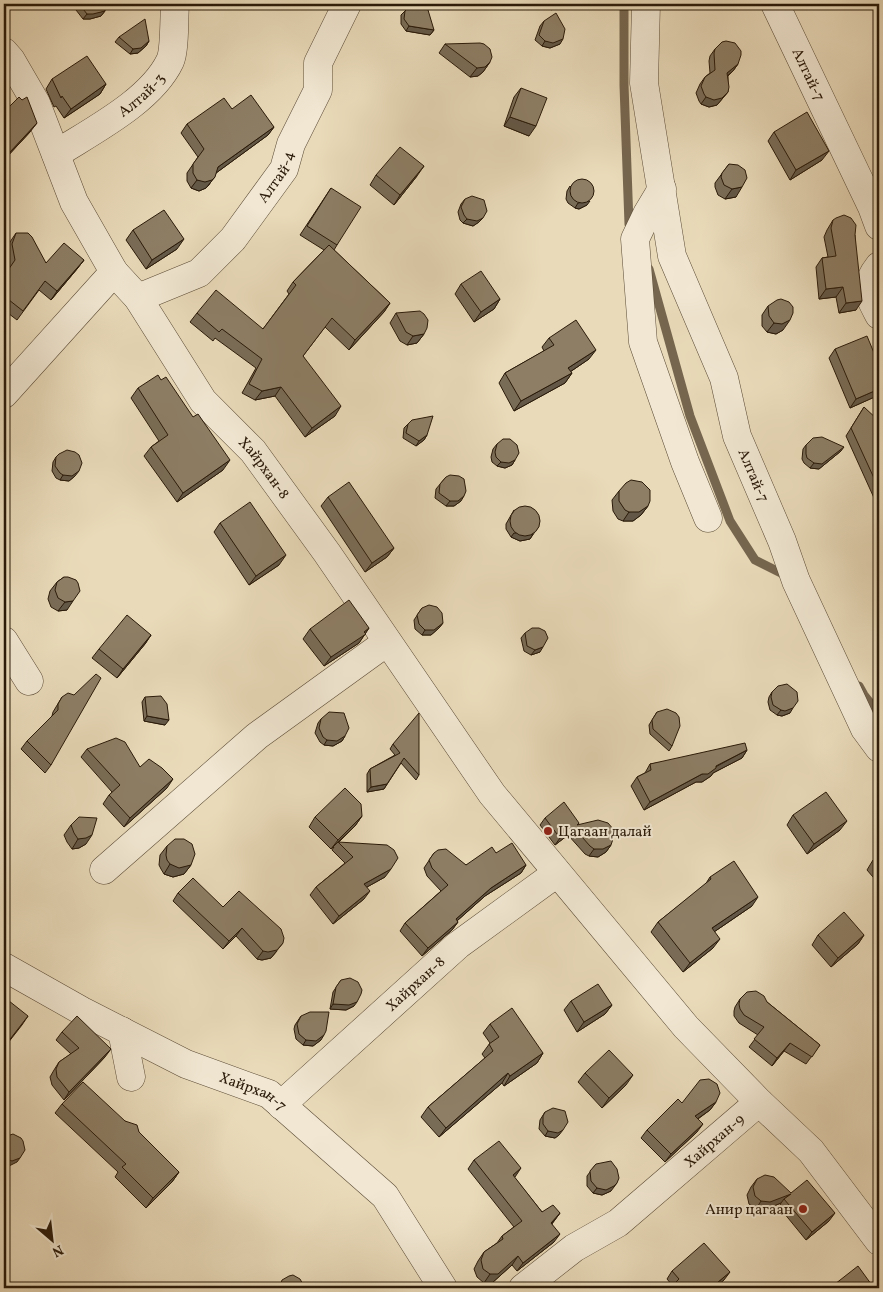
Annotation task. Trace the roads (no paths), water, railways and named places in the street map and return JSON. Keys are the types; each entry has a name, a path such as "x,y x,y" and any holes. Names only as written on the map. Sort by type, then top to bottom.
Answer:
{"street":[{"name":"Алтай-3","path":"56,154 127,108 152,87 171,60 174,4"},
{"name":"Алтай-4","path":"138,298 199,273 233,239 284,168 291,144 318,90 318,63 347,4"},
{"name":"Алтай-7","path":"646,4 644,83 672,256 724,378 737,436 782,541 796,580 865,730 879,748"},
{"name":"Алтай-7","path":"775,4 872,207 879,226"},
{"path":"4,52 11,60 36,103 74,202 114,272 138,298"},
{"path":"662,189 646,214 635,239 643,342 685,462 708,518"},
{"path":"879,266 871,275 868,284 871,301 879,315"},
{"path":"4,394 114,272"},
{"name":"Хайрхан-8","path":"138,298 203,401 253,450 327,553 492,794 686,1027 759,1102"},
{"path":"4,641 29,682"},
{"path":"104,870 258,736 387,642"},
{"name":"Хайрхан-8","path":"281,1105 458,945 557,873"},
{"name":"Хайрхан-7","path":"4,967 186,1064 269,1094 385,1196 443,1288"},
{"path":"122,1031 131,1077"},
{"name":"Хайрхан-9","path":"524,1288 574,1248 618,1223 759,1102 811,1152 879,1240"}],"waterway":[{"path":"624,4 624,85 629,224 631,230"},
{"path":"649,269 690,416 730,521 755,560 787,576"},
{"path":"859,686 879,714"}],"place":[{"name":"Цагаан далай","path":"548,831"},
{"name":"Анир цагаан","path":"803,1209"}]}
